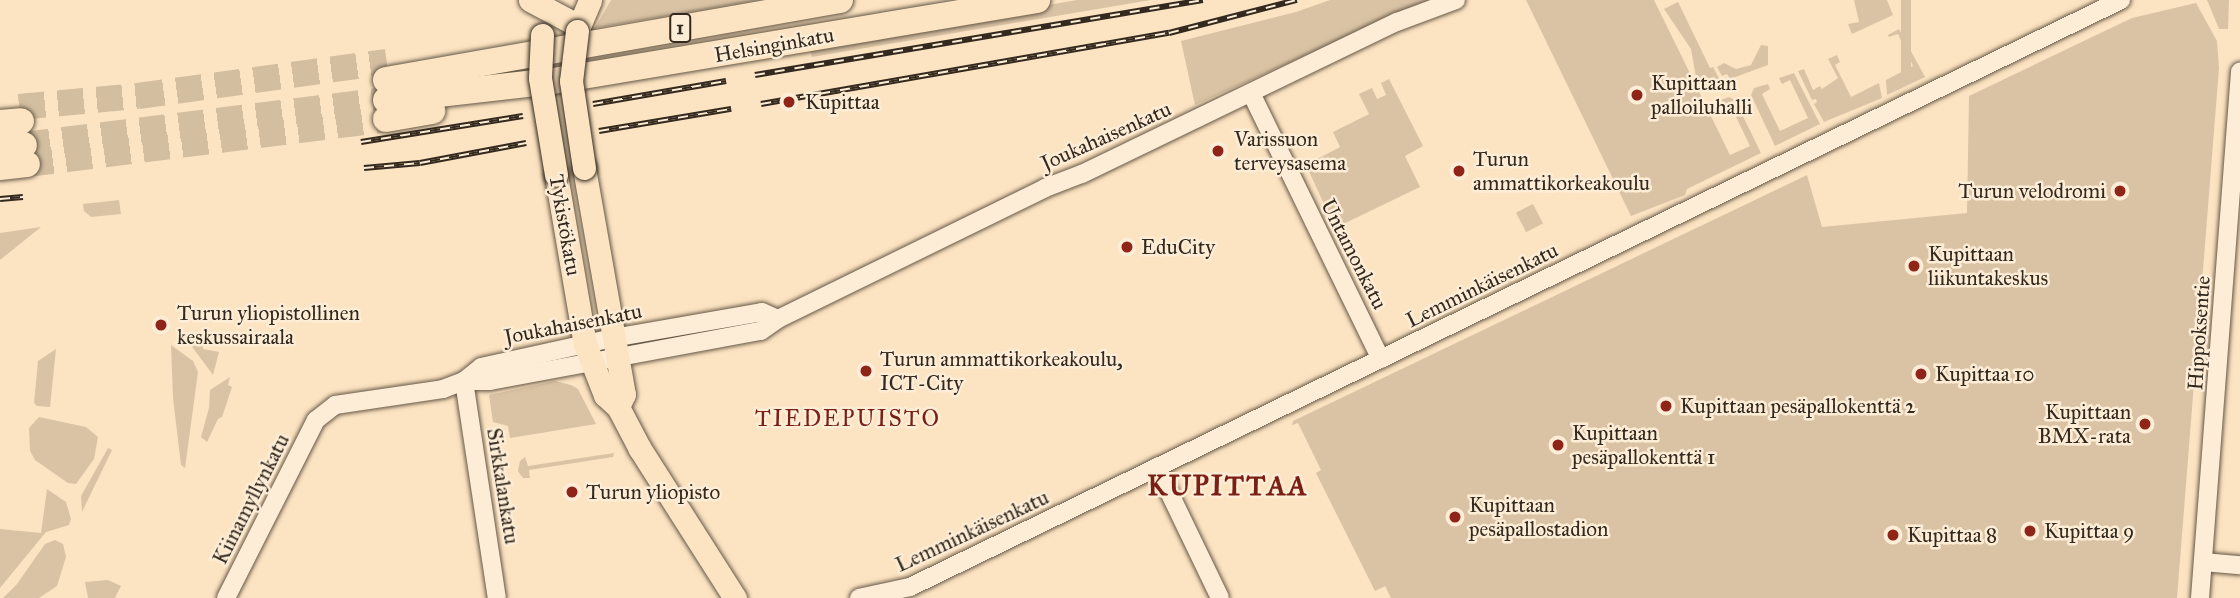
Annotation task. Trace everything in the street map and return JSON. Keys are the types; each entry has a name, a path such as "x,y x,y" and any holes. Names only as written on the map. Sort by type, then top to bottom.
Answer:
{"highway":[{"name":"Helsinginkatu","path":"841,0 519,56 425,58 386,90 482,102 553,81 1022,1"},
{"path":"0,167 13,131"}],"main road":[{"path":"530,0 550,16 581,13"},
{"name":"Tykistökatu","path":"581,13 571,81 624,394 618,407"},
{"name":"Tykistökatu","path":"550,16 540,78 589,352 605,395 618,407 640,449 734,598"}],"street":[{"name":"Joukahaisenkatu","path":"316,420 335,405 443,389 464,381 481,367 615,347 761,331 778,319 1031,194 1082,174 1397,22 1456,0"},
{"name":"Lemminkäisenkatu","path":"859,598 911,587 2121,0"},
{"name":"Hippoksentie","path":"2200,598 2240,72"},
{"name":"Untamonkatu","path":"1251,93 1381,359"},
{"name":"Sirkkalankatu","path":"464,381 498,598"},
{"name":"Kiinamyllynkatu","path":"226,598 316,420"},
{"path":"1157,467 1220,598"},
{"path":"2203,562 2240,565"}],"shaded area":[{"path":"611,0 760,0 595,28"},
{"path":"1077,0 1151,0 812,57 810,47"},
{"path":"1330,0 1429,0 1195,105 1181,41 1296,12"},
{"name":"Kupittaan palloiluhalli","path":"1526,0 1654,0 1730,155 1750,146 1729,102 1720,106 1718,101 1729,97 1735,100 1761,153 1687,189 1685,195 1631,216"},
{"path":"1854,0 1887,0 1893,15 1852,34 1848,24 1859,22"},
{"path":"1901,0 1911,0 1911,79 1901,79"},
{"path":"2207,0 2229,0 2228,29 2219,29"},
{"path":"1678,2 1710,68 1713,67 1721,82 1704,87 1697,83 1691,49 1664,9"},
{"name":"Kupittaan liikuntakeskus","path":"2196,3 2217,41 2219,68 2177,598 1391,598 1385,586 1375,591 1316,473 1321,470 1298,423 1292,425 1293,421 1807,175 1822,227 1967,213 1969,96 2132,18"},
{"path":"1899,29 1925,77 1887,95 1886,80 1913,66 1898,34 1888,35"},
{"path":"1761,45 1768,46 1768,65 1730,79 1727,74 1722,76 1717,67 1724,63 1736,69 1751,65"},
{"path":"1837,55 1840,62 1835,65 1851,97 1879,83 1882,98 1824,122 1814,104 1816,99 1812,100 1798,71 1804,69 1813,90 1820,86 1822,89 1838,78 1828,59"},
{"path":"1794,73 1820,124 1775,146 1751,95 1754,88 1768,84 1770,89 1762,94 1780,131 1808,118 1790,80 1782,84 1779,78"},
{"path":"1389,79 1423,146 1405,156 1420,187 1335,228 1306,165 1340,147 1333,132 1369,114 1359,94 1372,88 1377,99 1386,95 1381,83"},
{"path":"119,200 121,214 91,217 84,211 83,204"},
{"path":"1533,204 1543,224 1526,232 1516,213"},
{"path":"41,227 0,260 0,233"},
{"path":"202,342 203,349 219,352 213,375 190,344"},
{"path":"171,345 193,361 198,372 185,468 181,465 173,398"},
{"path":"56,349 50,407 37,406 34,403 38,361"},
{"path":"230,377 228,385 232,387 222,417 218,419 207,442 201,437 209,408 210,390"},
{"path":"555,381 578,389 596,424 510,438 508,426 493,422 489,395"},
{"path":"39,417 86,427 98,437 94,459 76,484 68,483 35,460 30,451 29,428"},
{"path":"108,448 112,450 82,512 81,496"},
{"path":"614,453 613,457 529,470 530,478 523,478 518,471 520,461 525,457 528,466"},
{"path":"47,489 66,502 71,519 69,525 46,532 0,588 0,529 41,533"},
{"path":"55,540 63,544 66,557 57,586 39,598 3,598 17,584 45,544"},
{"path":"108,580 121,586 115,598 88,598 85,582"}],"tunnel":[{"path":"19,107 138,96 387,62"},
{"path":"24,145 386,100"},
{"path":"27,164 386,119"}],"railway":[{"path":"755,75 1203,0"},
{"path":"761,104 1169,33 1297,0"},
{"path":"593,104 726,81"},
{"path":"599,131 731,109"},
{"path":"361,142 523,116"},
{"path":"364,168 420,163 526,143"},
{"path":"0,199 23,197"}],"place":[{"name":"Kupittaan palloiluhalli","path":"1637,95"},
{"name":"Kupittaa","path":"789,102"},
{"name":"Varissuon terveysasema","path":"1218,151"},
{"name":"Turun ammattikorkeakoulu","path":"1459,171"},
{"name":"Turun velodromi","path":"2120,191"},
{"name":"EduCity","path":"1127,247"},
{"name":"Kupittaan liikuntakeskus","path":"1914,266"},
{"name":"Turun yliopistollinen keskussairaala","path":"161,325"},
{"name":"Turun ammattikorkeakoulu, ICT-City","path":"866,371"},
{"name":"Kupittaa 10","path":"1921,374"},
{"name":"Kupittaan pesäpallokenttä 2","path":"1666,406"},
{"name":"Kupittaan BMX-rata","path":"2145,424"},
{"name":"Kupittaan pesäpallokenttä 1","path":"1558,445"},
{"name":"Turun yliopisto","path":"572,492"},
{"name":"Kupittaan pesäpallostadion","path":"1455,517"},
{"name":"Kupittaa 9","path":"2030,531"},
{"name":"Kupittaa 8","path":"1893,535"}],"district":[{"name":"TIEDEPUISTO","path":"848,418"},
{"name":"KUPITTAA","path":"1228,486"}]}
